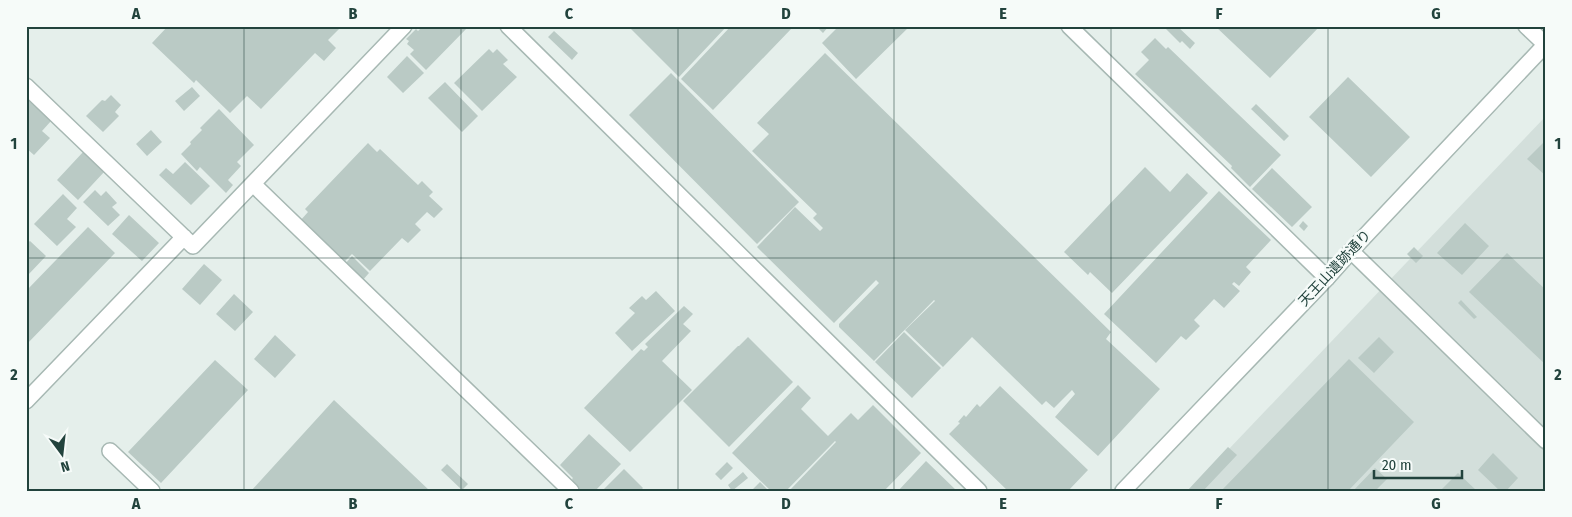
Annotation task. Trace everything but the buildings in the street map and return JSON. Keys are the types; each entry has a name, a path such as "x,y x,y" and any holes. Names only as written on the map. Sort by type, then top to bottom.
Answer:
{"street":[{"path":"26,86 193,246 404,26"},
{"path":"508,26 978,491"},
{"path":"1069,26 1327,278"},
{"path":"1526,26 1545,44"},
{"name":"天王山遺跡通り","path":"1123,491 1327,278 1545,44"},
{"path":"252,184 571,491"},
{"path":"26,401 184,237"},
{"path":"1351,251 1546,441"},
{"path":"110,451 152,491"}],"shaded area":[{"path":"1546,116 1546,491 1189,491"}]}
